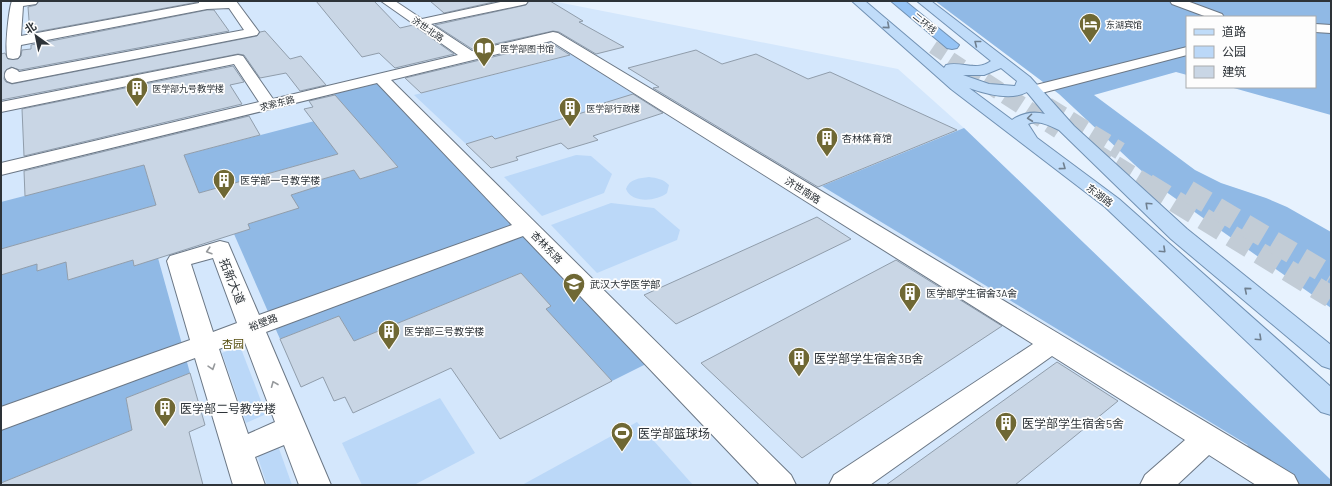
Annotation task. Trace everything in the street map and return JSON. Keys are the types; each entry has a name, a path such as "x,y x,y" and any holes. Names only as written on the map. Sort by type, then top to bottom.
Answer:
{"highway":[{"name":"二环线","path":"892,4 921,36"},
{"name":"二环线","path":"892,4 952,45"}],"main road":[{"name":"东湖路","path":"858,1 934,68 1032,144 1112,203 1331,404"},
{"path":"923,1 1000,61 1033,90 1066,127 1180,234 1331,359"},
{"path":"915,51 938,66 958,70 977,71 990,69 1000,61"},
{"path":"934,68 971,84 1026,94 1033,90"},
{"path":"1002,120 999,108 1003,98 1010,92 1033,90"},
{"path":"1032,144 1019,123 1024,119 1032,117 1045,118 1066,127"}],"street":[{"path":"13,42 209,3 232,4 252,32 12,78 7,74 13,42 17,4 32,1"},
{"name":"济世北路","path":"387,1 469,56"},
{"path":"419,23 522,1"},
{"path":"1176,1 1215,16"},
{"path":"1,14 16,12"},
{"path":"1316,28 1331,29"},
{"name":"求索东路","path":"1,169 553,36"},
{"name":"济世南路","path":"553,36 1283,485"},
{"path":"1033,90 1186,50"},
{"path":"1,107 238,59 269,105"},
{"name":"杏林东路","path":"380,78 780,485"},
{"name":"裕壁路","path":"1,419 251,326 527,227"},
{"name":"拓新大道","path":"241,468 178,261 220,248 315,485"},
{"path":"845,485 1053,343"},
{"path":"241,468 290,422"},
{"path":"1156,485 1207,438"}],"shaded area":[{"name":"武汉大学医学部","path":"13,1 552,1 898,69 964,128 1331,480 1331,485 1,485 1,3"},
{"name":"东湖宾馆","path":"935,1 1331,1 1331,115 1234,88 1316,88 1316,16 1186,16 1186,75 1176,72 1094,95 1195,170 1221,183 1266,198 1287,207 1331,232 1331,308 1162,189 1059,94"},
{"path":"379,83 646,364 612,381 567,332 482,337 551,306 521,273 354,341 339,316 280,339 234,234 250,229 248,224 298,208 291,195 319,186 316,181 354,170 360,179 398,167 370,135 332,145 338,154 199,193 184,155 349,112 334,94"},
{"path":"964,128 1331,480 1331,485 1258,485 1227,465 1248,445 822,186"},
{"path":"144,165 156,205 1,249 1,202"},
{"path":"158,258 190,373 126,398 132,430 1,483 1,275 37,264 37,271 66,262 68,280 133,260 134,266"}],"green space":[{"path":"569,51 637,93 605,103 608,105 495,139 492,136 466,144 414,95 560,58 556,55"},
{"path":"576,155 591,156 612,174 604,193 542,216 504,177"},
{"path":"649,177 660,179 667,183 669,185 667,193 657,198 645,200 629,194 626,189 632,181"},
{"path":"611,203 654,208 680,230 677,240 597,273 551,225"},
{"path":"240,346 266,414 246,423 222,353"},
{"path":"440,398 475,453 414,485 362,485 342,443"},
{"name":"医学部篮球场","path":"637,422 693,485 522,485"},
{"path":"277,443 292,485 267,485 256,452"}],"building":[{"path":"39,1 198,2 30,33 28,7 36,5"},
{"path":"316,1 374,1 400,28 413,25 454,54 395,68 379,53 362,57"},
{"path":"430,1 498,1 444,13"},
{"path":"529,1 550,1 583,21 579,22 624,47 596,54 559,32 553,31 472,49 435,25 526,5"},
{"path":"207,10 214,10 229,31 20,70 11,67 5,71 4,79 6,82 12,84 257,36 260,32 265,31 290,59 301,56 326,85 300,91 286,73 260,78 244,55 238,54 1,100 1,54 5,53 8,59 18,59 21,56 22,50 31,49 31,45"},
{"name":"医学部图书馆","path":"551,43 570,55 421,93 405,78"},
{"name":"杏林体育馆","path":"696,50 722,64 756,54 808,79 830,72 957,130 818,187 653,88 659,87 628,68"},
{"name":"医学部九号教学楼","path":"233,66 244,82 230,85 242,104 24,156 22,109"},
{"name":"医学部行政楼","path":"633,94 663,113 593,136 598,140 568,149 561,143 516,157 518,160 491,168 466,144 492,136 495,139 608,105 604,103"},
{"name":"医学部一号教学楼","path":"335,95 398,167 360,179 354,170 316,181 319,186 291,195 299,208 248,224 250,229 134,266 133,260 68,280 66,262 37,271 37,264 1,275 1,249 156,205 144,165 25,196 24,171 249,116 260,135 184,155 199,193 338,154 304,109 313,107 309,101"},
{"path":"817,217 851,239 676,324 644,295"},
{"path":"896,260 1002,326 802,458 701,363"},
{"name":"医学部三号教学楼","path":"521,273 551,306 546,309 612,381 500,439 451,368 353,413 345,397 334,401 323,377 301,387 280,339 339,316 354,341"},
{"name":"医学部学生宿舍5舍","path":"1057,362 1118,401 1015,485 886,485"},
{"name":"医学部二号教学楼","path":"190,373 205,425 189,432 203,485 1,485 1,483 132,430 126,398"}],"tunnel":[{"path":"933,47 986,82"},
{"path":"984,81 1059,130"},
{"path":"1047,106 1120,151"},
{"path":"1093,151 1149,185"},
{"path":"1147,184 1331,297"},
{"path":"1188,191 1331,276"}],"place":[{"name":"东湖宾馆","path":"1090,44"},
{"name":"医学部图书馆","path":"484,68"},
{"name":"医学部九号教学楼","path":"137,108"},
{"name":"医学部行政楼","path":"570,128"},
{"name":"杏林体育馆","path":"827,158"},
{"name":"医学部一号教学楼","path":"224,200"},
{"name":"武汉大学医学部","path":"574,304"},
{"name":"医学部学生宿舍3A舍","path":"910,312"},
{"name":"医学部三号教学楼","path":"389,350"},
{"name":"医学部学生宿舍3B舍","path":"799,378"},
{"name":"医学部二号教学楼","path":"165,428"},
{"name":"医学部学生宿舍5舍","path":"1006,442"},
{"name":"医学部篮球场","path":"622,452"}],"district":[{"name":"杏园","path":"233,343"}]}
